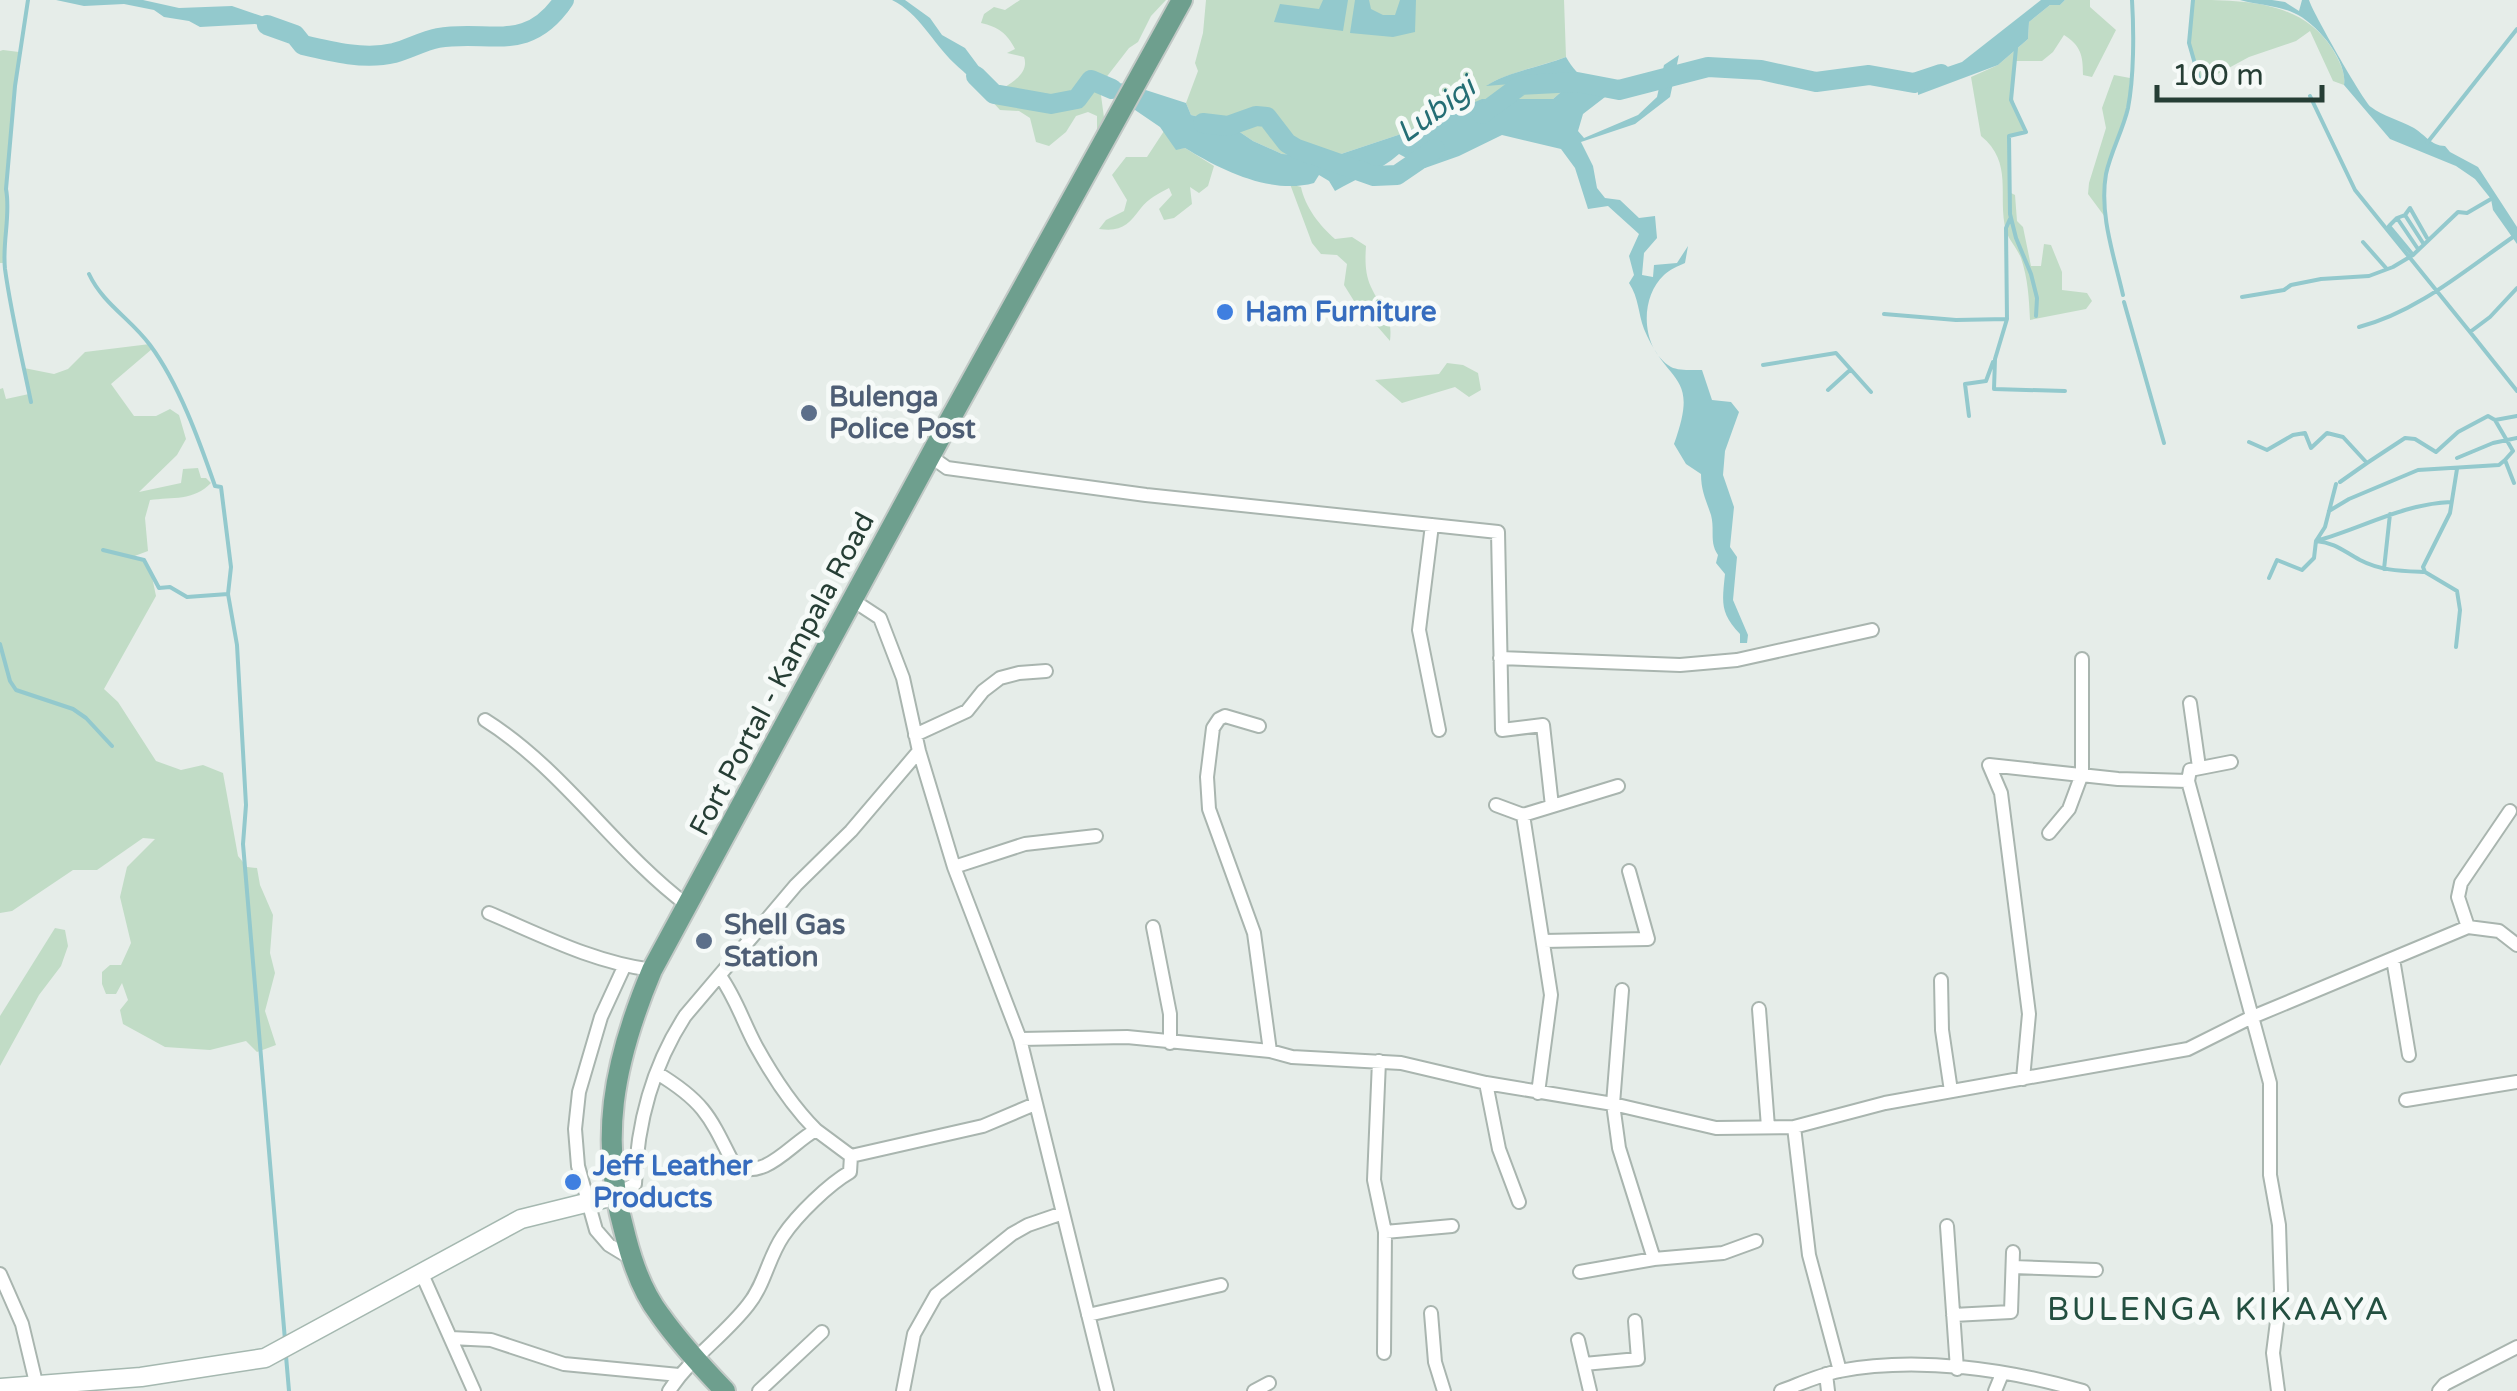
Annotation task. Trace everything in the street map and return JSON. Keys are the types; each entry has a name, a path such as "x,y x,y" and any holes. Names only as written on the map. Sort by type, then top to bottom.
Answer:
{"main road":[{"name":"Fort Portal - Kampala Road","path":"725,1391 687,1367 632,1259 614,1196 610,1135 618,1065 632,1017 687,905 1182,0"}],"street":[{"path":"930,456 947,468 1146,496 1498,532 1502,730 1543,724 1552,806"},
{"path":"1432,525 1418,630 1439,730"},
{"path":"854,602 880,618 902,678 954,866 1020,1038 1108,1391"},
{"path":"1500,658 1680,665 1737,660 1872,630"},
{"path":"2049,833 2069,809 2082,774 2082,658"},
{"path":"916,735 966,711 1000,678 1046,671"},
{"path":"2190,703 2199,767"},
{"path":"1259,726 1225,716 1218,719 1213,728 1207,778 1209,809 1254,933 1270,1051"},
{"path":"485,720 572,793 650,877 687,905"},
{"path":"0,1388 141,1377 265,1358 521,1219 614,1196 635,1184 636,1140 642,1111 686,1016 796,885 851,832 919,750"},
{"path":"2231,762 2190,770 2188,781 2270,1083 2270,1175 2279,1225 2281,1290 2274,1354 2278,1391"},
{"path":"2023,1079 2029,1014 2001,794 1989,765 2118,779 2188,781"},
{"path":"1496,805 1523,816 1618,786"},
{"path":"2468,926 2458,897 2461,883 2510,811"},
{"path":"1523,816 1552,994 1538,1093"},
{"path":"954,866 1025,844 1096,836"},
{"path":"1543,941 1648,939 1629,871"},
{"path":"489,913 574,951 624,967 652,970"},
{"path":"1020,1038 1127,1037 1270,1051 1292,1057 1401,1063 1716,1128 1794,1127 1885,1103 2188,1049 2250,1018 2468,926 2499,931 2517,945"},
{"path":"1153,928 1170,1014 1170,1043"},
{"path":"2393,959 2409,1055"},
{"path":"624,967 601,1017 576,1109 576,1154 587,1203 601,1237 632,1259"},
{"path":"720,976 734,993 762,1056 816,1130 852,1156 983,1126 1035,1104"},
{"path":"1941,980 1942,1030 1951,1091"},
{"path":"1622,990 1613,1104 1619,1148 1654,1258"},
{"path":"1759,1009 1768,1127"},
{"path":"1379,1061 1374,1180 1385,1232 1384,1353"},
{"path":"657,1073 687,1092 710,1116 739,1169 768,1165 816,1130"},
{"path":"2406,1100 2517,1082"},
{"path":"1486,1083 1499,1148 1518,1202"},
{"path":"1794,1127 1809,1255 1833,1372 1828,1391"},
{"path":"669,1391 687,1367 746,1308 760,1288 782,1236 836,1180 850,1172 852,1156"},
{"path":"903,1391 914,1334 936,1295 1012,1234 1028,1224 1063,1214"},
{"path":"1385,1232 1452,1226"},
{"path":"1947,1226 1956,1369"},
{"path":"1580,1272 1654,1258 1722,1253 1756,1241"},
{"path":"1953,1315 2011,1312 2013,1259 2096,1270"},
{"path":"421,1272 474,1391"},
{"path":"0,1274 22,1324 37,1387"},
{"path":"1088,1315 1221,1286"},
{"path":"1431,1313 1435,1362 1444,1391"},
{"path":"1584,1364 1638,1359 1635,1321"},
{"path":"758,1391 822,1332"},
{"path":"451,1338 490,1340 564,1364 687,1367"},
{"path":"1578,1340 1590,1391"},
{"path":"2439,1391 2445,1384 2517,1347"},
{"path":"1781,1391 1833,1372 1908,1363 2002,1374 2084,1391"},
{"path":"1995,1391 2002,1374"},
{"path":"1254,1391 1269,1383"}],"green space":[{"path":"1020,0 1166,0 1151,16 1138,42 1105,79 1092,81 1100,88 1105,125 1097,134 1097,116 1088,112 1076,116 1066,132 1049,146 1036,142 1030,118 1019,111 1000,110 989,98 1014,81 1025,64 1024,57 1007,53 1015,49 1005,35 981,23 984,14 994,7 1005,10"},
{"path":"1206,0 1564,0 1566,57 1488,85 1559,80 1568,86 1553,99 1398,135 1332,157 1282,154 1228,124 1191,115 1186,103 1198,71 1195,63"},
{"path":"2065,0 2090,0 2090,7 2116,30 2092,77 2083,75 2080,52 2064,35 2042,61 2016,61 2013,97 2026,132 2009,137 2011,193 2015,195 2017,221 2023,227 2031,266 2041,266 2044,244 2051,245 2062,272 2062,290 2087,293 2092,301 2086,309 2030,320 2023,266 2006,231 2001,168 1998,157 1981,136 1971,77 1998,65 2028,39 2029,22 2050,5 2060,5"},
{"path":"2193,0 2252,3 2306,22 2333,50 2342,68 2344,85 2333,81 2310,31 2201,83 2189,43"},
{"path":"0,51 19,52 6,189 5,263 0,263"},
{"path":"2114,75 2130,78 2125,113 2107,176 2105,217 2088,194 2106,128 2102,108"},
{"path":"1164,131 1176,149 1185,148 1214,166 1208,186 1199,193 1190,187 1192,204 1174,218 1164,220 1159,209 1172,195 1169,188 1147,202 1124,226 1099,229 1106,220 1124,211 1127,200 1112,175 1126,157 1147,157"},
{"path":"1290,184 1301,187 1314,216 1335,239 1352,237 1366,246 1368,277 1388,317 1390,341 1377,326 1370,308 1354,301 1344,285 1347,264 1337,255 1321,254 1312,243"},
{"path":"150,344 152,349 111,384 134,416 156,416 170,409 179,415 186,439 177,455 139,492 181,483 183,469 198,468 201,478 211,483 190,495 150,500 145,518 148,551 132,557 144,560 156,596 104,689 118,702 156,761 181,770 203,765 223,773 238,856 247,867 257,868 273,915 270,953 275,973 265,1011 276,1045 257,1052 246,1041 210,1050 165,1047 123,1024 120,1010 128,1000 122,983 116,994 106,994 102,972 110,965 121,965 131,943 120,897 127,867 155,839 143,838 97,870 73,870 12,911 0,913 0,389 3,388 6,399 29,394 24,368 54,374 68,369 85,352"},
{"path":"1447,363 1463,365 1478,373 1481,390 1469,397 1455,387 1402,403 1375,380 1439,374"},
{"path":"55,928 65,930 68,946 61,966 39,995 0,1066 0,1016"}],"water":[{"path":"56,0 143,0 179,8 232,6 288,25 292,34 255,24 200,27 124,4 84,6"},
{"path":"559,0 572,0 567,12 529,31"},
{"path":"892,0 905,0 930,18 942,35 965,48 997,91 989,98 918,21"},
{"path":"1323,0 1348,0 1343,31 1274,22 1280,4 1319,9"},
{"path":"1355,0 1369,0 1371,9 1395,15 1400,0 1416,0 1415,32 1393,37 1350,33"},
{"path":"2041,0 2065,0 2060,5 2050,5 2029,22 2028,39 1998,65 1918,95 1918,77 1962,62"},
{"path":"2240,0 2285,2 2299,11 2302,0 2309,0 2371,107 2478,167 2517,227 2517,244 2475,179 2456,166 2390,139 2344,85 2336,54 2312,25 2287,10"},
{"path":"399,51 393,55 367,60 334,52 374,53"},
{"path":"1679,55 1670,97 1635,124 1581,142 1593,166 1597,188 1605,198 1620,200 1639,218 1655,216 1657,238 1644,253 1642,275 1653,277 1654,265 1677,263 1688,246 1685,263 1666,273 1656,285 1647,309 1647,323 1661,359 1674,368 1702,370 1712,400 1731,402 1739,412 1725,451 1723,475 1734,507 1730,547 1737,557 1733,600 1748,635 1747,643 1740,643 1740,634 1724,607 1725,574 1716,563 1718,555 1701,474 1686,464 1674,444 1684,404 1682,391 1653,348 1629,283 1634,275 1629,256 1639,234 1608,206 1588,209 1575,168 1561,149 1502,135 1425,168 1399,154 1335,191 1319,175 1314,183 1281,186 1230,172 1185,148 1176,150 1160,127 1091,80 1127,84 1186,103 1191,115 1228,124 1282,154 1332,157 1398,135 1482,99 1553,99 1568,86 1562,80 1486,86 1566,57 1587,80 1618,87 1583,114 1578,131 1584,138 1638,115 1657,97 1664,65"}],"waterway":[{"path":"28,0 15,86 4,259 31,402"},
{"name":"Lubigi","path":"267,25 295,35 303,45 372,56 438,38 521,34 550,17 564,0"},
{"path":"2123,295 2108,235 2104,189 2130,96 2132,0"},
{"path":"2193,0 2189,43 2199,78"},
{"path":"2427,143 2517,29"},
{"path":"2016,48 2011,100 2026,132 2009,136 2010,214 2031,274 2037,298 2036,316"},
{"name":"Lubigi","path":"1482,114 1521,85 1577,82 1619,90 1708,67 1761,70 1816,82 1869,75 1914,83 1941,74"},
{"name":"Lubigi","path":"976,76 994,94 1051,104 1077,99 1091,80 1112,89"},
{"path":"2310,96 2355,190 2470,332"},
{"name":"Lubigi","path":"1203,123 1228,126 1256,116 1267,117 1287,143 1297,149 1374,176 1397,175 1435,149"},
{"path":"2242,297 2321,279 2369,276 2393,267 2413,255 2458,212 2467,213 2491,199"},
{"path":"2405,215 2410,208 2427,238"},
{"path":"2397,218 2405,215 2423,243"},
{"path":"2390,225 2397,218 2418,249"},
{"path":"2010,219 2006,228 2007,319 1995,359 1994,389 2065,391"},
{"path":"2389,226 2413,255"},
{"path":"2359,327 2420,301 2513,237"},
{"path":"2363,242 2386,268"},
{"path":"89,274 160,360 187,413 215,486 221,487 231,567 228,594 237,645 246,805 243,844 285,1340"},
{"path":"2517,288 2470,332 2517,391"},
{"path":"2124,302 2164,443"},
{"path":"1884,314 1956,320 2007,319"},
{"path":"1763,365 1836,353 1871,392"},
{"path":"1969,416 1965,384 1986,381 1993,362"},
{"path":"1828,390 1850,370"},
{"path":"2249,442 2267,450 2293,435 2305,433 2311,448 2327,433 2343,437 2367,463 2405,438 2415,439 2436,452 2458,432 2488,416 2495,420 2517,416"},
{"path":"2495,420 2513,451 2505,460 2514,483"},
{"path":"2457,458 2517,438"},
{"path":"2329,511 2418,470 2499,465 2505,460"},
{"path":"2340,482 2367,463"},
{"path":"2456,647 2460,610 2457,591 2423,567 2450,513 2457,469"},
{"path":"2269,578 2277,560 2302,570 2314,558 2336,484"},
{"path":"2425,572 2376,566 2316,541 2399,512 2451,502"},
{"path":"2384,569 2390,514"},
{"path":"103,550 144,560 159,588 170,587 187,597 228,594"},
{"path":"0,644 16,690 73,709 112,746"},
{"path":"286,1356 289,1391"}],"place":[{"name":"Ham Furniture","path":"1225,312"},
{"name":"Bulenga Police Post","path":"809,413"},
{"name":"Shell Gas Station","path":"704,941"},
{"name":"Jeff Leather Products","path":"573,1182"}],"district":[{"name":"BULENGA KIKAAYA","path":"2219,1310"}]}
